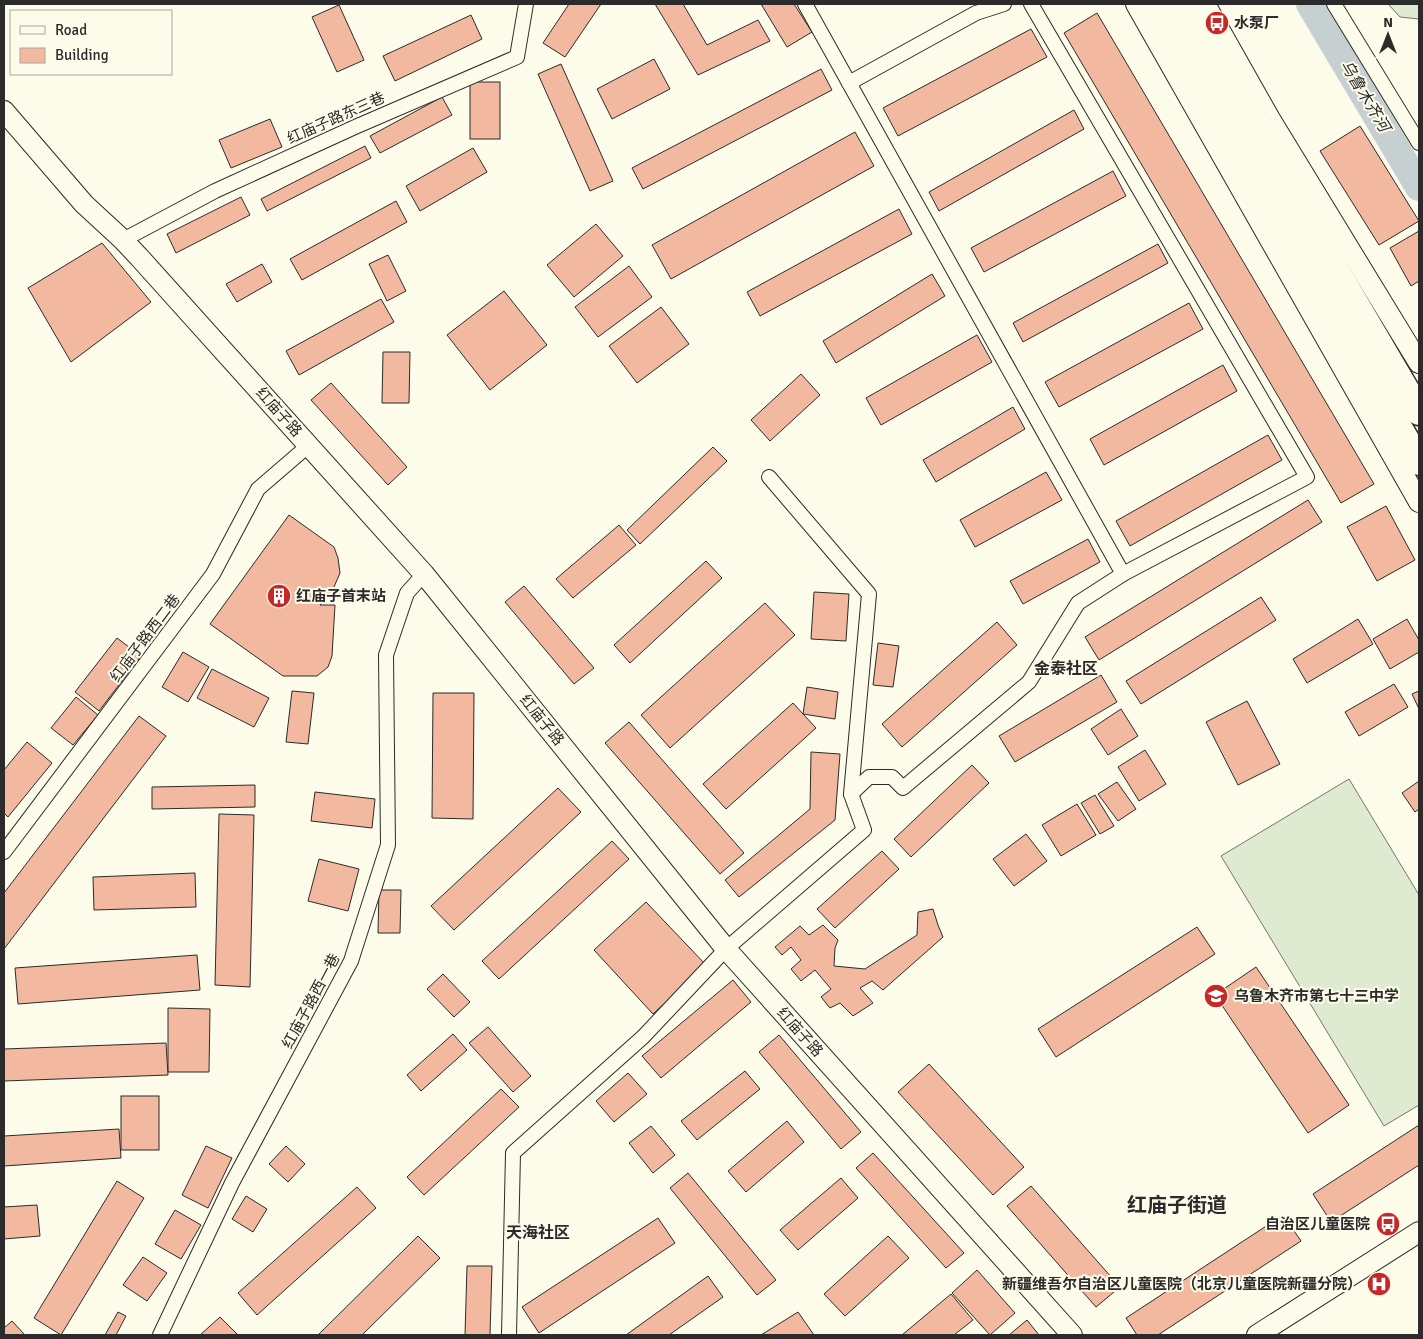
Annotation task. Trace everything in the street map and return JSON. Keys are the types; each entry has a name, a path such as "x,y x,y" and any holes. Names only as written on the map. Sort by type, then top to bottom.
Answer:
{"highway":[{"path":"1152,4 1419,462"},
{"path":"1180,4 1419,412"}],"street":[{"name":"红庙子路东三巷","path":"123,240 215,191 355,127 517,57 526,4"},
{"path":"805,4 1123,574"},
{"path":"849,83 976,13 1004,4"},
{"path":"851,794 869,777 892,777 903,788 1029,682 1078,602 1123,574 1307,477 1031,4"},
{"path":"1136,4 1419,502"},
{"path":"1204,4 1270,119 1419,363"},
{"path":"1334,4 1419,143"},
{"name":"红庙子路","path":"4,111 84,204 123,240 424,574 726,949 1072,1335"},
{"name":"红庙子路西二巷","path":"4,852 213,574 258,489 309,445"},
{"path":"509,1335 513,1152 643,1037 726,949 864,830 851,794 869,594 769,477"},
{"name":"红庙子路西一巷","path":"160,1335 232,1183 351,961 388,845 386,656 407,593 424,574"},
{"path":"1257,1335 1419,1232"}],"green space":[{"path":"1388,4 1419,4 1419,19 1400,17"},
{"path":"1349,779 1419,895 1419,1105 1384,1126 1221,856"}],"building":[{"path":"569,4 601,4 565,57 543,43"},
{"path":"655,4 683,4 707,45 758,20 770,41 698,75"},
{"path":"761,4 794,4 812,32 787,47"},
{"path":"339,5 364,60 337,72 312,17"},
{"path":"1097,13 1374,484 1341,503 1064,33"},
{"path":"471,15 482,39 395,81 383,56"},
{"path":"1031,29 1047,57 898,136 883,108"},
{"path":"654,59 670,89 612,119 597,89"},
{"path":"561,64 613,181 590,191 538,74"},
{"path":"821,69 832,90 643,189 632,168"},
{"path":"470,82 500,82 500,139 470,139"},
{"path":"442,97 452,115 380,153 370,136"},
{"path":"1074,110 1084,129 939,211 929,192"},
{"path":"270,119 282,147 231,168 219,140"},
{"path":"1360,126 1419,221 1379,245 1320,151"},
{"path":"855,132 874,166 671,279 652,245"},
{"path":"365,146 371,158 267,211 261,199"},
{"path":"473,148 487,172 420,211 406,186"},
{"path":"1113,171 1126,196 984,272 971,248"},
{"path":"241,197 250,215 176,253 167,234"},
{"path":"396,201 407,222 302,280 290,259"},
{"path":"899,209 912,234 760,316 747,292"},
{"path":"596,224 623,256 574,297 547,265"},
{"path":"1419,231 1419,281 1411,286 1390,248"},
{"path":"102,243 151,302 71,362 28,288"},
{"path":"1158,244 1168,263 1023,342 1013,323"},
{"path":"388,255 406,291 387,301 369,264"},
{"path":"262,264 272,282 237,302 226,284"},
{"path":"629,266 652,297 598,337 575,307"},
{"path":"932,274 945,296 836,363 823,341"},
{"path":"504,291 547,345 490,390 447,335"},
{"path":"381,299 394,322 299,375 286,351"},
{"path":"1189,303 1203,329 1059,407 1045,382"},
{"path":"661,307 689,344 637,383 609,346"},
{"path":"977,335 992,362 881,425 866,398"},
{"path":"383,352 410,352 409,403 382,403"},
{"path":"1223,365 1237,391 1104,465 1090,439"},
{"path":"801,374 820,395 770,441 751,420"},
{"path":"331,383 407,467 388,485 311,400"},
{"path":"1013,407 1025,429 936,482 923,460"},
{"path":"1268,435 1282,460 1130,546 1116,521"},
{"path":"713,447 727,461 640,544 627,530"},
{"path":"1046,472 1062,500 975,547 960,520"},
{"path":"1308,500 1322,522 1099,660 1085,637"},
{"path":"1386,506 1415,560 1377,581 1347,527"},
{"name":"红庙子首末站","path":"289,515 334,547 338,558 340,573 334,587 320,605 335,605 332,656 328,667 317,676 283,676 210,624"},
{"path":"619,525 636,545 573,598 556,579"},
{"path":"1088,539 1100,562 1023,604 1010,581"},
{"path":"706,561 722,578 630,663 614,645"},
{"path":"524,586 594,668 574,684 505,602"},
{"path":"814,592 849,594 846,641 811,639"},
{"path":"1261,597 1276,620 1141,704 1126,681"},
{"path":"765,603 795,635 670,748 641,715"},
{"path":"1358,619 1373,644 1307,683 1293,659"},
{"path":"1407,619 1419,640 1419,652 1390,669 1373,639"},
{"path":"997,622 1017,645 902,747 882,724"},
{"path":"117,638 141,656 99,711 75,692"},
{"path":"878,643 899,646 893,687 873,685"},
{"path":"183,652 209,667 188,702 162,687"},
{"path":"212,669 269,698 254,727 197,698"},
{"path":"1101,675 1117,702 1015,762 999,736"},
{"path":"1394,684 1408,707 1359,736 1345,712"},
{"path":"807,687 838,692 835,719 803,714"},
{"path":"292,691 314,693 308,744 286,742"},
{"path":"1419,691 1419,709 1412,694"},
{"path":"433,693 474,693 473,819 432,818"},
{"path":"76,697 98,715 73,745 51,728"},
{"path":"1247,701 1280,764 1238,785 1206,722"},
{"path":"793,703 816,728 726,809 703,784"},
{"path":"1121,709 1138,736 1108,755 1091,729"},
{"path":"139,716 166,736 4,949 4,893"},
{"path":"629,722 744,853 720,874 605,743"},
{"path":"27,742 52,763 8,817 4,813 4,770"},
{"path":"1145,750 1166,784 1139,801 1118,767"},
{"path":"811,752 840,754 835,820 739,897 725,880 810,809"},
{"path":"972,765 989,783 911,857 894,839"},
{"path":"1419,781 1419,809 1415,812 1402,793"},
{"path":"1117,782 1136,809 1118,821 1098,794"},
{"path":"255,785 255,807 152,809 152,787"},
{"path":"558,788 581,812 454,930 431,906"},
{"path":"315,792 375,799 372,828 311,821"},
{"path":"1095,795 1114,826 1100,834 1081,803"},
{"path":"1077,804 1096,835 1061,856 1042,825"},
{"path":"219,814 254,815 250,987 215,985"},
{"path":"1026,834 1047,861 1014,886 993,859"},
{"path":"612,841 629,859 499,979 482,961"},
{"path":"882,851 899,869 835,928 817,909"},
{"path":"319,859 359,869 348,911 308,901"},
{"path":"195,873 196,907 94,910 93,877"},
{"path":"379,890 401,890 400,933 378,933"},
{"path":"646,902 706,965 653,1014 594,950"},
{"path":"933,909 943,937 883,990 872,981 860,988 873,1003 853,1016 840,1003 830,1008 821,997 831,989 815,970 801,981 791,969 801,960 791,947 782,955 775,947 800,926 809,935 823,925 838,940 835,948 834,966 865,969 917,935 918,912"},
{"path":"1197,927 1215,954 1056,1057 1038,1029"},
{"path":"197,955 200,990 18,1004 15,968"},
{"path":"1256,967 1349,1105 1308,1133 1215,995"},
{"path":"443,974 470,1002 454,1017 427,989"},
{"path":"733,980 751,1002 661,1078 642,1056"},
{"path":"168,1008 210,1009 209,1072 168,1072"},
{"path":"488,1027 531,1076 513,1092 469,1043"},
{"path":"453,1034 467,1050 421,1091 407,1075"},
{"path":"779,1035 861,1132 841,1149 759,1052"},
{"path":"166,1043 168,1075 4,1081 4,1049"},
{"path":"929,1064 1024,1167 993,1195 898,1092"},
{"path":"745,1071 760,1089 697,1140 681,1121"},
{"path":"628,1073 647,1094 614,1122 596,1101"},
{"path":"501,1089 519,1107 424,1195 407,1177"},
{"path":"121,1096 159,1096 159,1150 121,1150"},
{"path":"787,1121 804,1142 746,1192 728,1171"},
{"path":"1419,1125 1419,1165 1331,1222 1313,1194"},
{"path":"651,1126 675,1155 653,1173 629,1143"},
{"path":"119,1129 121,1158 4,1166 4,1136"},
{"path":"206,1146 232,1158 208,1208 182,1195"},
{"path":"286,1146 305,1164 288,1182 269,1164"},
{"path":"873,1153 964,1253 946,1268 856,1168"},
{"path":"688,1173 776,1280 757,1295 670,1188"},
{"path":"841,1178 858,1198 798,1250 780,1230"},
{"path":"117,1181 144,1198 61,1335 34,1318"},
{"path":"1031,1186 1120,1287 1096,1307 1007,1206"},
{"path":"357,1187 376,1208 257,1315 238,1293"},
{"path":"246,1196 267,1209 253,1232 232,1219"},
{"path":"37,1205 40,1236 4,1239 4,1207"},
{"path":"175,1210 201,1225 181,1259 155,1244"},
{"path":"1283,1215 1301,1241 1158,1335 1137,1335 1126,1318"},
{"path":"658,1218 675,1243 539,1333 522,1307"},
{"path":"418,1236 440,1258 362,1335 318,1335"},
{"path":"888,1236 909,1258 845,1316 824,1294"},
{"path":"143,1257 167,1273 147,1301 123,1285"},
{"path":"467,1266 492,1266 490,1335 465,1335"},
{"path":"977,1270 1015,1313 990,1335 952,1293"},
{"path":"708,1276 723,1297 669,1335 626,1335"},
{"path":"951,1294 973,1320 954,1335 902,1335"},
{"path":"118,1312 126,1316 116,1335 105,1335"},
{"path":"798,1312 814,1335 761,1335"},
{"path":"220,1317 238,1335 200,1335"},
{"path":"1027,1320 1039,1335 1009,1335"},
{"path":"12,1321 25,1335 4,1335 4,1328"}],"waterway":[{"name":"乌鲁木齐河","path":"1310,4 1419,187"}],"place":[{"name":"水泵厂","path":"1217,23"},
{"name":"红庙子首末站","path":"279,596"},
{"name":"乌鲁木齐市第七十三中学","path":"1216,996"},
{"name":"自治区儿童医院","path":"1388,1224"},
{"name":"新疆维吾尔自治区儿童医院（北京儿童医院新疆分院）","path":"1379,1284"}],"district":[{"name":"金泰社区","path":"1066,669"},
{"name":"红庙子街道","path":"1177,1205"},
{"name":"天海社区","path":"538,1233"}]}
